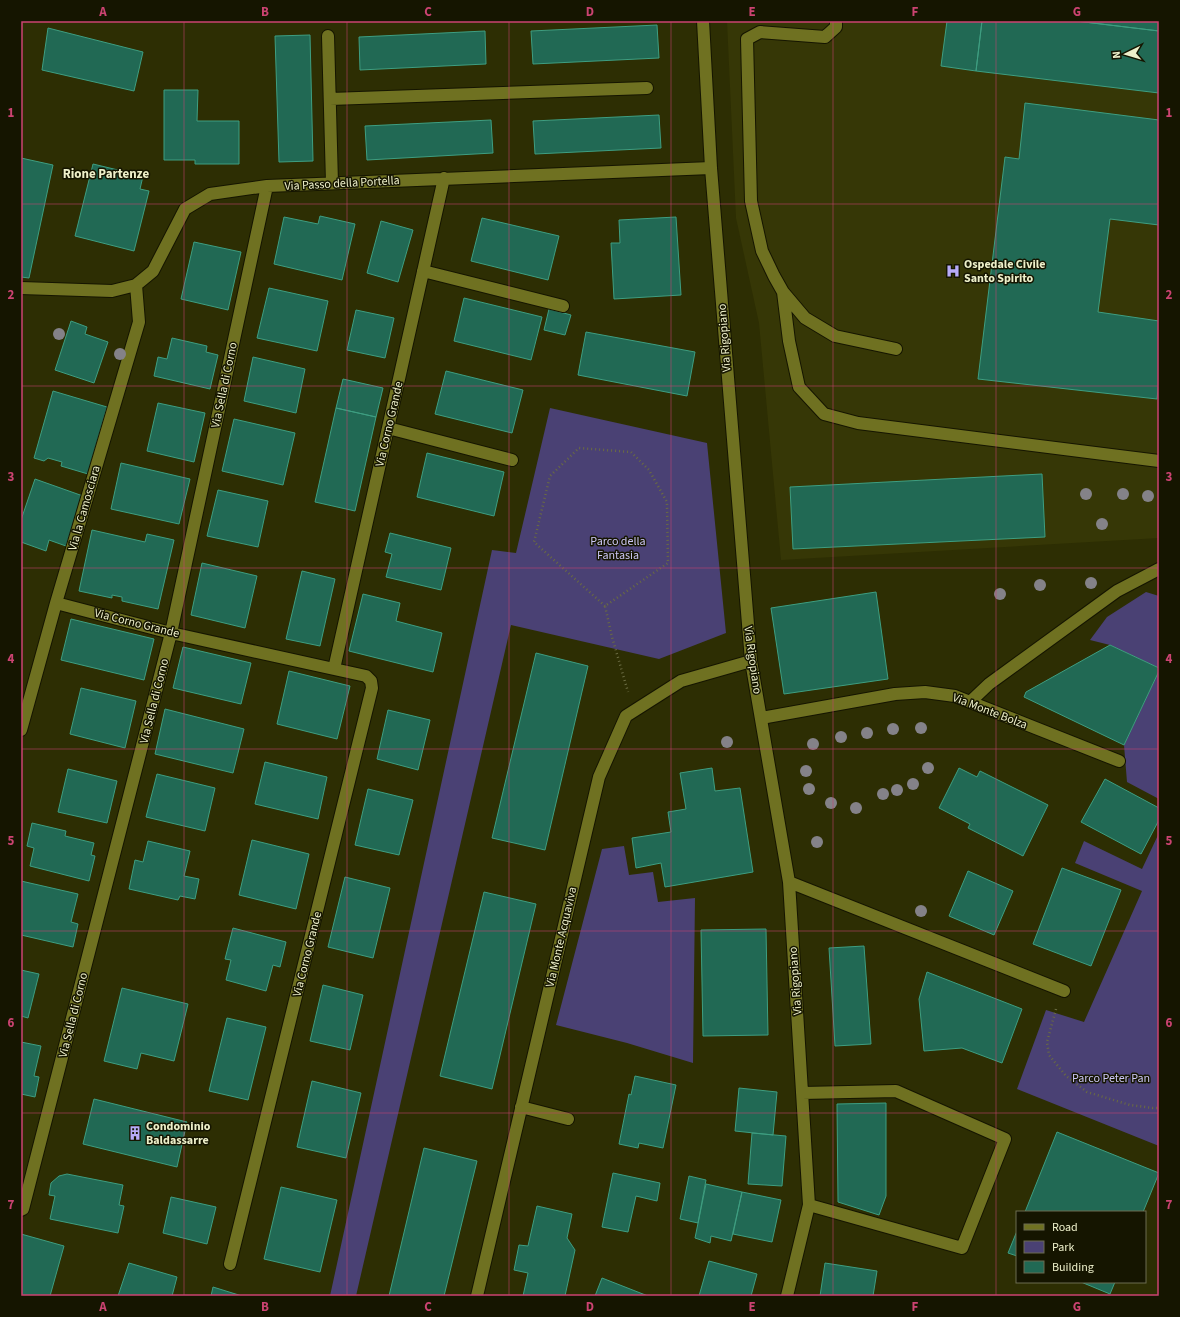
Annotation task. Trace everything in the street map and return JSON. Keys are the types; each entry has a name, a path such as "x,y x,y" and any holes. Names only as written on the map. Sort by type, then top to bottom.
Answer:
{"street":[{"name":"Via Rigopiano","path":"703,21 711,168 751,662 762,718 789,882 808,1205 787,1296"},
{"path":"836,21 836,27 825,36 760,32 747,39 751,201 762,251 783,292 805,318 835,336 896,349"},
{"path":"328,36 332,183"},
{"path":"330,99 647,88"},
{"name":"Via Passo della Portella","path":"21,288 112,291 136,285 153,271 185,209 210,194 267,186 711,168"},
{"name":"Via Corno Grande","path":"334,669 444,178"},
{"name":"Via Sella di Corno","path":"21,1210 23,1209 171,632 267,186"},
{"path":"423,271 563,306"},
{"name":"Via la Camosciara","path":"21,730 56,603 139,322 136,285"},
{"path":"783,292 789,341 799,387 824,414 858,423 1159,461"},
{"path":"388,428 512,460"},
{"path":"970,702 989,684 1117,591 1159,569"},
{"name":"Via Corno Grande","path":"56,603 171,632 366,676 371,681 372,688 230,1264"},
{"name":"Via Monte Acquaviva","path":"477,1296 599,777 626,716 681,681 751,662"},
{"name":"Via Monte Bolza","path":"762,718 895,694 925,692 955,696 1119,761"},
{"path":"789,882 1064,991"},
{"path":"802,1093 896,1091 1005,1139 962,1248 808,1205"},
{"path":"521,1107 568,1119"}],"path":[{"path":"605,606 668,563 667,502 649,470 631,452 579,448 550,476 534,542 605,606 612,637 633,711"},
{"path":"1064,991 1054,1013 1047,1042 1049,1055 1066,1076 1087,1092 1130,1105 1159,1108"}],"shaded area":[{"name":"Ospedale Civile Santo Spirito","path":"727,21 1159,21 1159,538 781,560 759,323 736,218"}],"green space":[{"name":"Parco della Fantasia","path":"550,408 707,443 726,633 659,659 511,625 356,1296 330,1296 492,550 516,553"},
{"path":"1146,592 1159,596 1159,668 1110,645 1090,640 1107,617"},
{"path":"1159,671 1159,799 1127,782 1124,745"},
{"name":"Parco Peter Pan","path":"1159,833 1159,1146 1017,1089 1046,1010 1084,1022 1142,891 1075,863 1084,841 1142,869"},
{"path":"624,846 629,875 653,872 658,902 695,898 693,1063 627,1043 556,1025 602,849"}],"building":[{"path":"947,21 982,21 976,71 941,66"},
{"path":"982,21 1076,21 1159,31 1159,93 976,71"},
{"path":"1076,21 1159,21 1159,31"},
{"path":"657,25 659,58 533,64 531,31"},
{"path":"48,28 143,52 134,91 42,70"},
{"path":"485,31 486,64 360,70 359,37"},
{"path":"310,35 313,161 279,162 275,36"},
{"path":"164,90 198,90 197,121 239,121 239,164 195,164 195,160 164,160"},
{"path":"1025,103 1159,120 1159,225 1110,219 1098,312 1159,321 1159,379 1157,399 978,379 1005,157 1019,159"},
{"path":"659,115 661,148 535,154 533,121"},
{"path":"491,120 493,153 367,160 365,126"},
{"path":"21,158 53,165 29,278 21,277"},
{"path":"93,164 143,176 140,189 149,191 134,251 75,236"},
{"path":"320,216 355,224 342,280 274,264 284,217 318,224"},
{"path":"676,217 681,295 614,299 611,243 620,243 619,220"},
{"path":"482,218 559,236 548,280 471,261"},
{"path":"381,221 413,230 398,282 367,273"},
{"path":"194,242 241,252 228,310 181,299"},
{"path":"269,288 328,301 317,351 257,338"},
{"path":"464,298 542,317 531,360 454,341"},
{"path":"549,309 571,315 565,335 544,330"},
{"path":"356,310 394,318 385,358 347,350"},
{"path":"71,321 87,327 85,334 108,342 94,383 55,370"},
{"path":"586,332 695,352 687,396 578,375"},
{"path":"172,338 207,346 206,352 218,355 210,389 154,376 158,357 167,359"},
{"path":"253,357 305,369 296,413 244,401"},
{"path":"446,371 523,390 512,433 435,414"},
{"path":"343,379 383,388 376,417 336,408"},
{"path":"53,391 107,407 88,474 61,466 62,462 48,458 44,461 34,458"},
{"path":"158,403 205,413 194,462 147,451"},
{"path":"336,408 376,417 355,511 315,502"},
{"path":"234,419 295,433 283,485 222,471"},
{"path":"427,453 504,472 494,516 417,497"},
{"path":"121,463 190,479 179,524 111,509"},
{"path":"1042,474 1045,537 793,549 790,487"},
{"path":"35,479 83,496 66,546 49,540 46,551 21,542 21,520"},
{"path":"218,490 268,501 258,547 207,536"},
{"path":"92,530 145,542 147,534 174,540 158,609 122,601 122,597 112,595 112,598 79,591"},
{"path":"390,533 451,548 441,590 386,577 392,554 385,552"},
{"path":"202,563 257,576 245,628 191,615"},
{"path":"302,571 335,579 320,646 286,639"},
{"path":"876,592 888,679 784,694 771,608"},
{"path":"363,594 400,603 396,621 442,633 433,672 349,651"},
{"path":"71,619 154,639 144,680 61,660"},
{"path":"1110,645 1159,668 1159,671 1124,745 1024,697 1026,692"},
{"path":"183,647 251,663 241,704 173,688"},
{"path":"536,653 588,666 545,850 492,838"},
{"path":"289,671 350,686 337,739 277,724"},
{"path":"81,688 136,701 125,748 70,734"},
{"path":"165,709 244,729 233,773 155,754"},
{"path":"388,710 430,720 418,770 377,759"},
{"path":"265,762 327,777 318,819 255,804"},
{"path":"712,768 715,791 740,788 753,872 665,887 661,863 636,868 632,838 671,832 668,812 686,809 680,773"},
{"path":"959,768 977,777 980,771 1048,805 1023,856 968,828 970,824 939,808"},
{"path":"68,769 117,781 107,823 58,812"},
{"path":"157,774 215,788 205,831 146,817"},
{"path":"1105,779 1159,808 1159,820 1141,854 1081,822"},
{"path":"368,789 413,800 399,855 355,845"},
{"path":"32,823 66,831 65,836 94,843 91,855 95,856 89,881 30,866 34,848 27,846"},
{"path":"252,840 309,854 296,909 239,895"},
{"path":"148,841 190,851 184,876 199,879 195,899 180,896 178,900 129,889 135,860 143,862"},
{"path":"1062,868 1121,890 1091,966 1033,944"},
{"path":"968,871 1013,891 994,935 949,916"},
{"path":"345,877 390,888 373,958 328,947"},
{"path":"21,881 78,894 71,922 78,924 73,947 21,935"},
{"path":"484,892 536,904 492,1089 440,1076"},
{"path":"233,928 286,942 280,967 273,965 266,991 226,980 231,960 225,959"},
{"path":"766,929 768,1035 703,1036 701,930"},
{"path":"864,946 871,1044 835,1046 829,948"},
{"path":"21,970 39,974 28,1018 21,1016"},
{"path":"927,972 1022,1009 1002,1063 962,1048 924,1051 919,999"},
{"path":"323,985 363,995 350,1050 310,1041"},
{"path":"122,988 188,1004 174,1061 141,1053 137,1069 104,1061"},
{"path":"227,1018 266,1027 248,1100 209,1091"},
{"path":"21,1042 41,1046 34,1076 39,1077 35,1097 21,1094"},
{"path":"635,1076 676,1085 663,1148 639,1143 638,1148 619,1144 629,1094 631,1095"},
{"path":"312,1081 361,1093 346,1158 297,1147"},
{"path":"739,1088 777,1092 773,1135 735,1131"},
{"name":"Condominio Baldassarre","path":"94,1099 187,1122 177,1167 83,1144"},
{"path":"886,1103 886,1196 879,1215 838,1202 837,1104"},
{"path":"1057,1132 1159,1173 1143,1211 1025,1211"},
{"path":"752,1133 786,1136 782,1186 748,1184"},
{"path":"424,1148 477,1161 444,1296 389,1296"},
{"path":"613,1173 660,1183 657,1201 636,1196 628,1232 602,1227"},
{"path":"67,1174 123,1185 119,1205 124,1206 118,1233 50,1219 55,1196 49,1195 51,1183 59,1176"},
{"path":"689,1176 706,1180 698,1223 680,1219"},
{"path":"706,1184 742,1192 731,1241 711,1236 710,1243 695,1238"},
{"path":"281,1187 337,1200 320,1272 264,1259"},
{"path":"742,1192 781,1200 772,1242 733,1234"},
{"path":"171,1197 216,1207 207,1244 163,1233"},
{"path":"537,1206 572,1214 567,1238 575,1250 565,1296 523,1296 528,1273 514,1270 519,1245 528,1246"},
{"path":"1016,1233 1016,1256 1008,1253"},
{"path":"21,1234 64,1246 50,1296 21,1296"},
{"path":"709,1261 757,1274 751,1296 699,1296"},
{"path":"129,1263 177,1277 172,1296 118,1296"},
{"path":"825,1263 877,1271 873,1296 820,1296"},
{"path":"602,1278 648,1296 595,1296"},
{"path":"1083,1283 1115,1283 1110,1294"},
{"path":"213,1287 242,1296 211,1296"}],"place":[{"name":"Ospedale Civile Santo Spirito","path":"953,271"},
{"name":"Condominio Baldassarre","path":"135,1133"}],"district":[{"name":"Rione Partenze","path":"106,173"}]}
